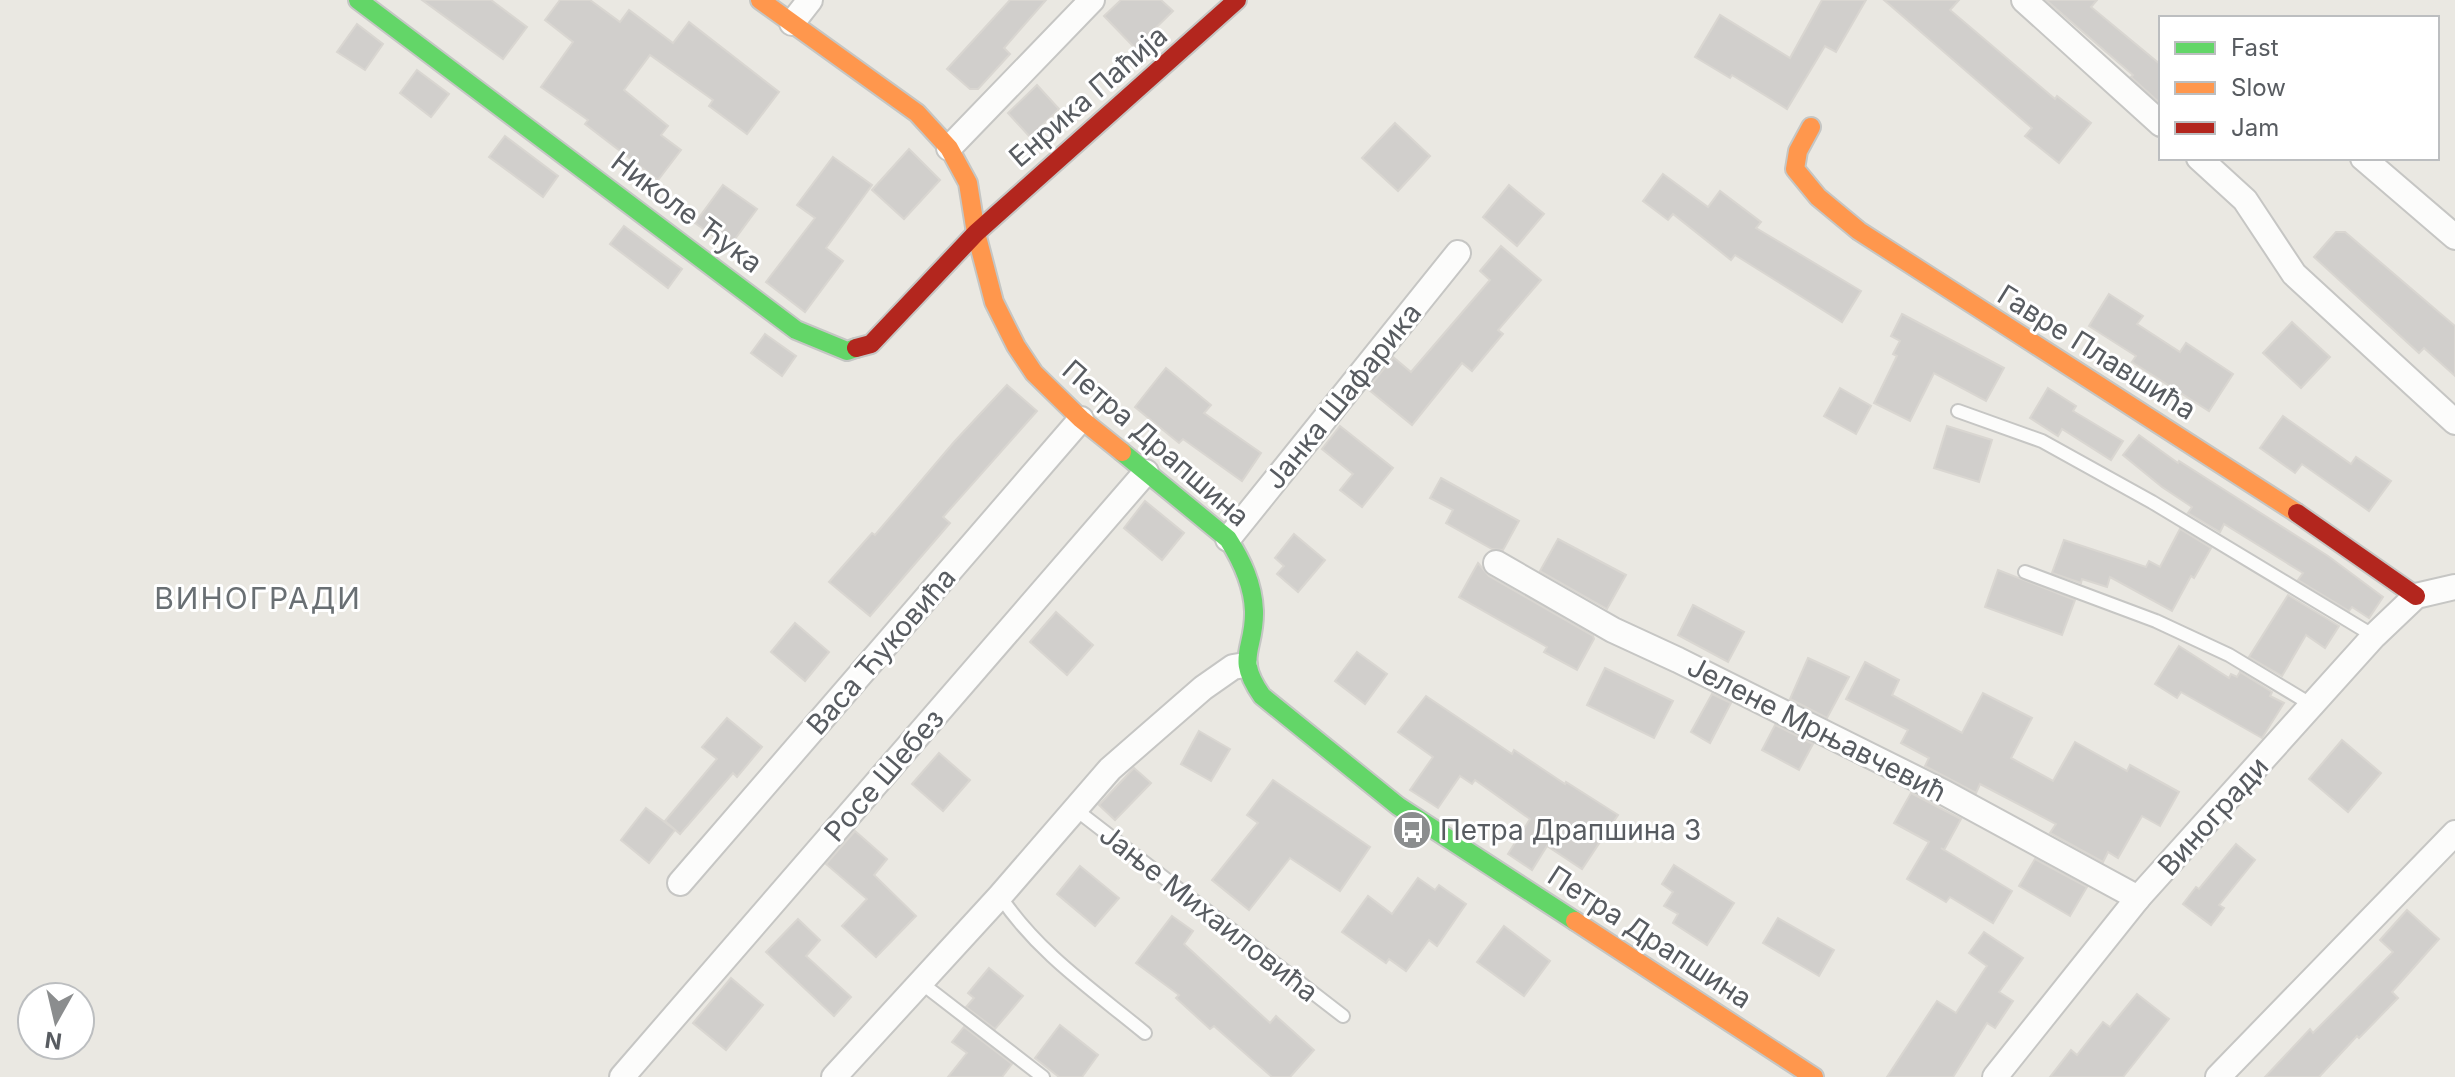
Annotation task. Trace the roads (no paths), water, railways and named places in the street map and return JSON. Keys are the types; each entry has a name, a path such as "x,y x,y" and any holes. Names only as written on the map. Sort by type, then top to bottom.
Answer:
{"street":[{"name":"Николе Ћука","path":"358,0 796,330 820,341 847,351 871,344 976,233"},
{"name":"Петра Драпшина","path":"760,0 917,113 949,148 968,183 976,233 994,302 1016,346 1034,373 1081,419 1228,539 1251,580 1254,618 1245,665 1250,681 1262,696 1398,806 1814,1077"},
{"path":"792,23 810,0"},
{"path":"949,148 1092,0"},
{"name":"Енрика Паћија","path":"976,233 1237,0"},
{"path":"2024,0 2159,122"},
{"name":"Гавре Плавшића","path":"1811,127 1798,151 1795,169 1818,197 1859,231 2339,540 2416,596"},
{"path":"2201,160 2245,200 2294,274 2455,422"},
{"path":"2365,160 2455,237"},
{"name":"Јанка Шафарика","path":"1228,539 1458,253"},
{"name":"Васа Ћуковића","path":"680,883 1081,419"},
{"name":"Росе Шебез","path":"622,1077 1146,472"},
{"name":"Јелене Мрњавчевић","path":"1496,563 1613,630 1945,793 2138,898"},
{"path":"2416,596 2455,587"},
{"name":"Виногради","path":"1995,1077 2138,898 2374,636 2416,596"},
{"name":"Јање Михаиловића","path":"834,1077 1000,896 1110,769 1224,673 1233,667 1245,665"},
{"path":"2218,1077 2455,833"}],"lane":[{"path":"1958,411 2042,441 2152,502 2374,636"},
{"path":"2025,572 2156,621 2229,655 2312,705"},
{"name":"Јање Михаиловића","path":"1075,809 1343,1016"},
{"path":"1000,896 1018,923 1054,959 1145,1033"},
{"path":"920,982 1043,1077"}],"place":[{"name":"Петра Драпшина 3","path":"1412,830"}],"district":[{"name":"ВИНОГРАДИ","path":"258,599"}]}
